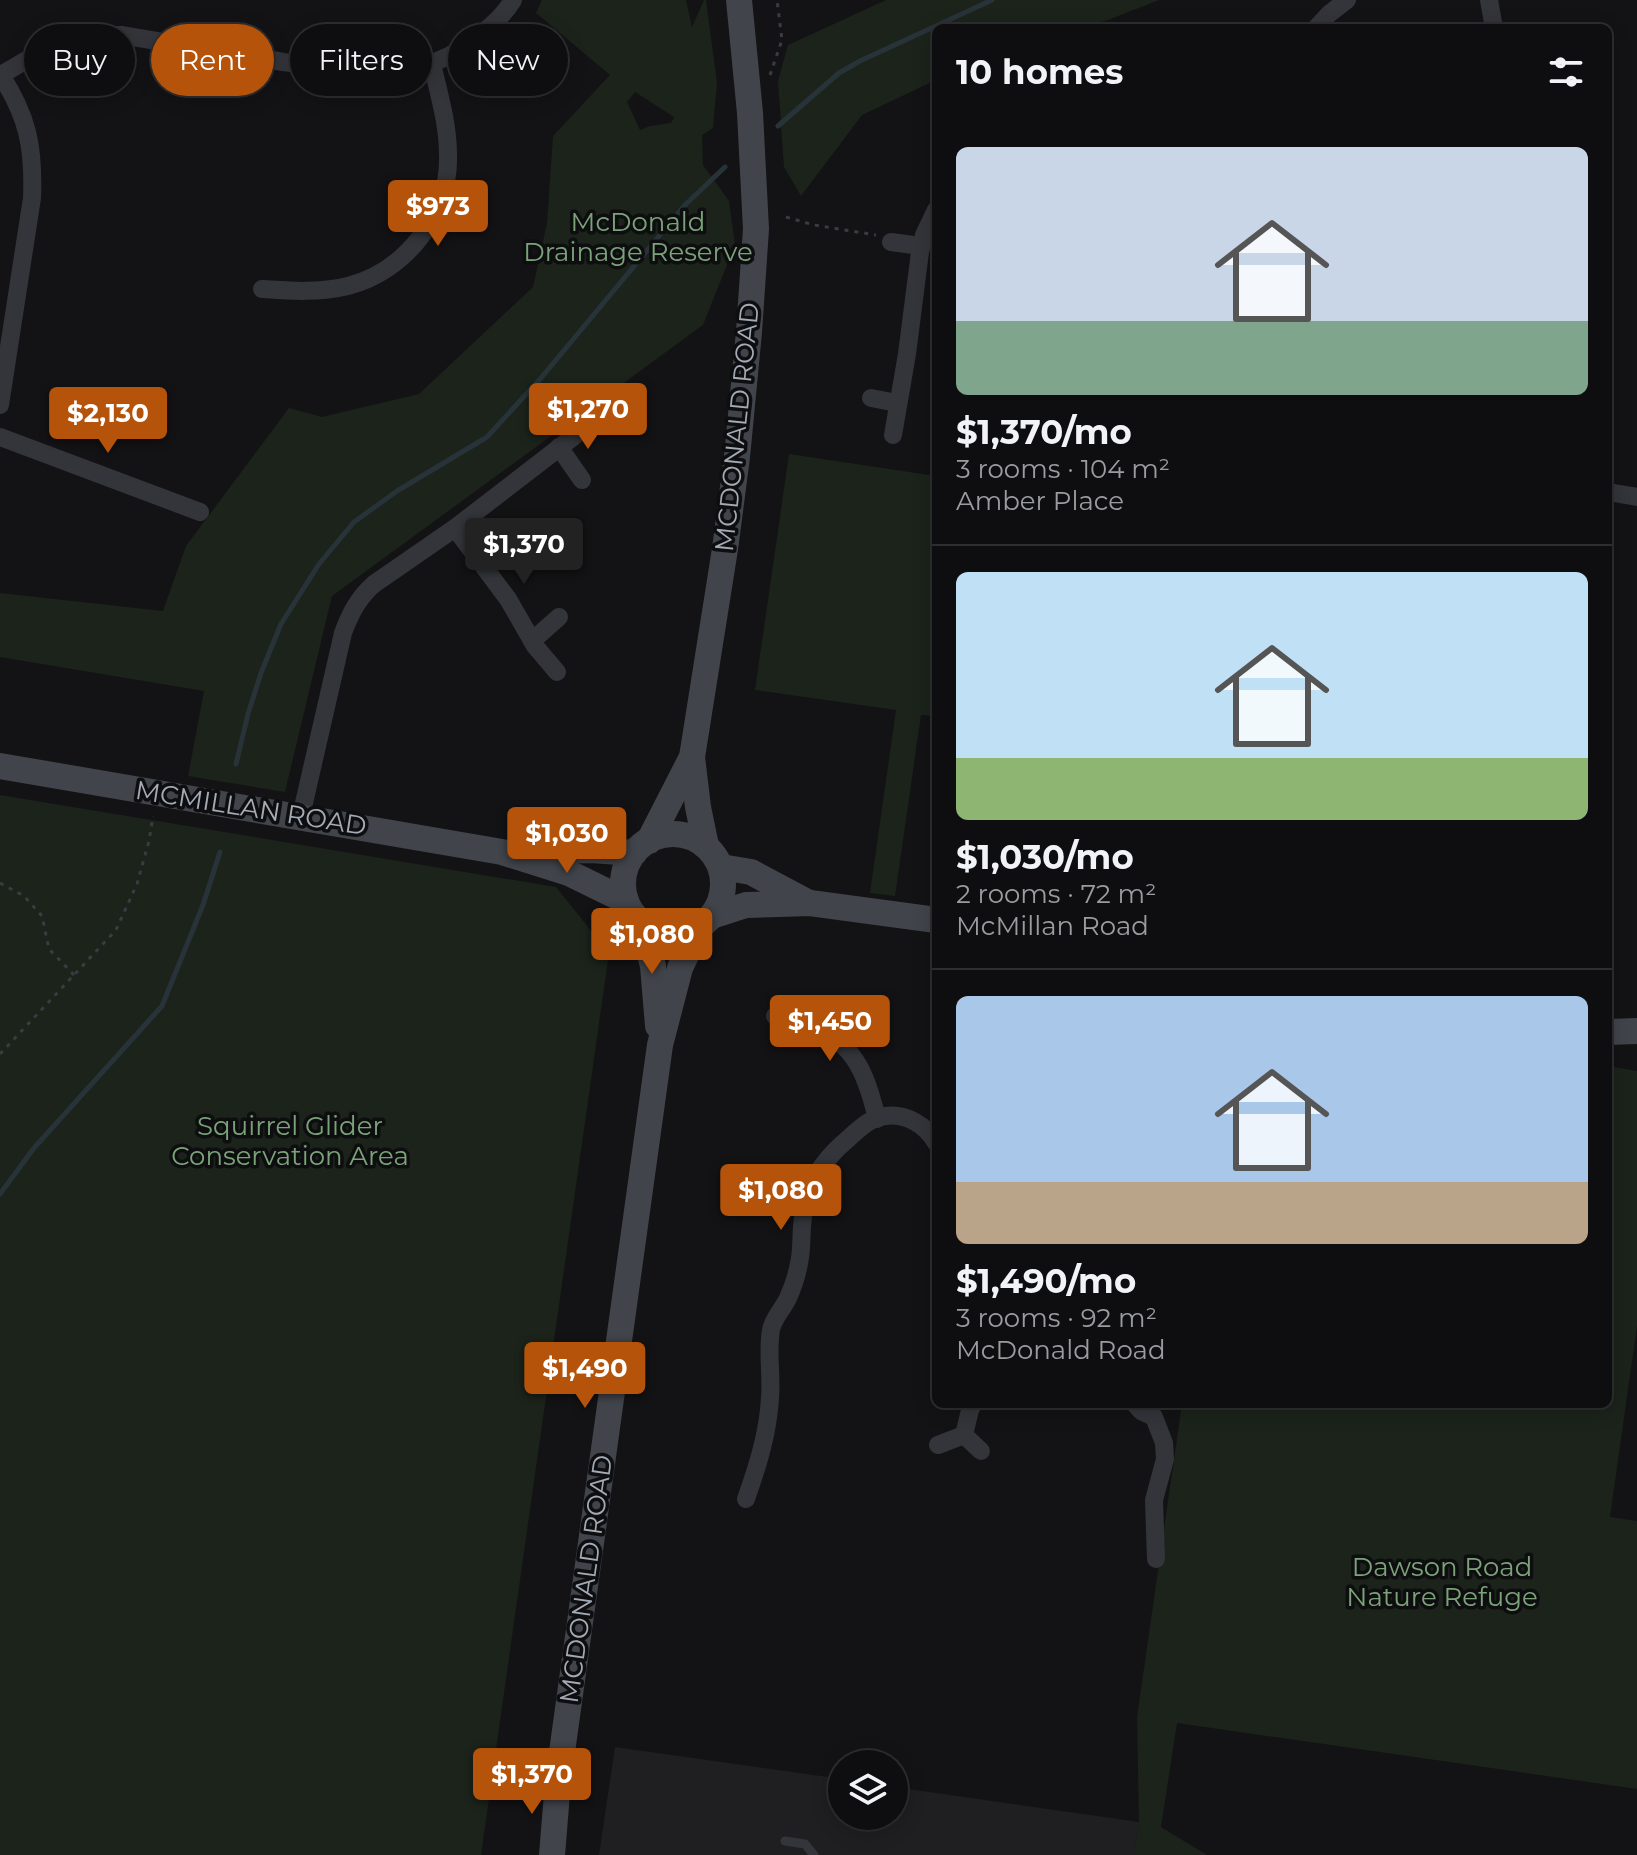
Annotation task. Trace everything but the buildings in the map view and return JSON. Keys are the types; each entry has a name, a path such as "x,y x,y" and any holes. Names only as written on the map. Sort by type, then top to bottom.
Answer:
{"main road":[{"name":"MCDONALD ROAD","path":"713,856 698,807 692,757 737,457 756,229 750,113 739,0"},
{"name":"MCDONALD ROAD","path":"641,847 692,757"},
{"name":"MCMILLAN ROAD","path":"0,766 502,852 569,873 626,901"},
{"path":"810,903 713,856 693,838 678,835 663,835 641,847 626,868 623,885 626,901 642,923 670,934 685,933 746,905 810,903 932,919"},
{"name":"MCMILLAN ROAD","path":"502,852 641,847"},
{"path":"706,922 721,901 723,884 713,856"},
{"name":"MCDONALD ROAD","path":"552,1855 558,1781 660,1045 680,968 706,922"},
{"name":"MCDONALD ROAD","path":"642,923 653,966 660,1045"},
{"path":"1612,1032 1637,1031"},
{"name":"MCDONALD ROAD","path":"536,1855 544,1816 558,1781"}],"street":[{"path":"262,289 309,291 350,285 372,277 411,248 428,228 447,179 447,133 432,64 471,43 491,26 513,0"},
{"path":"1320,24 1347,0"},
{"path":"1489,0 1493,24"},
{"path":"0,405 7,315 32,198 33,164 29,136 20,109 1,75 53,46 95,35 121,35 290,62"},
{"path":"893,435 921,246 932,218"},
{"path":"891,242 921,246"},
{"path":"871,398 897,403"},
{"path":"301,816 348,618 363,593 455,528 586,427"},
{"path":"0,437 200,512"},
{"path":"559,447 582,480"},
{"path":"1612,493 1637,497"},
{"path":"455,528 508,599 532,641 557,672"},
{"path":"532,641 559,617"},
{"path":"775,1016 789,1031 826,1034 842,1045 858,1062 877,1119"},
{"path":"746,1499 764,1448 771,1396 769,1342 772,1326 788,1299 800,1261 804,1210 808,1191 818,1171 831,1152 867,1122 884,1116 902,1116 920,1124 932,1138"},
{"path":"964,1435 971,1408"},
{"path":"1138,1408 1154,1417 1164,1443 1165,1459 1154,1500 1156,1559"},
{"path":"1154,1417 1166,1408"},
{"path":"938,1445 964,1435"},
{"path":"964,1435 981,1451"}],"lane":[{"path":"785,1841 805,1844 814,1855"}],"path":[{"path":"769,85 782,40 777,0"},
{"path":"786,217 883,237 891,242"},
{"path":"0,1054 116,930 137,884 149,841 157,793"},
{"path":"0,883 24,896 42,916 49,949 74,976"}],"shaded area":[{"path":"615,1747 828,1777 828,1830 908,1830 908,1789 1139,1822 1134,1855 599,1855"}],"green space":[{"name":"McDonald Drainage Reserve","path":"542,0 686,0 692,27 706,0 717,83 713,128 702,135 703,165 729,201 735,245 703,325 332,596 285,792 188,776 204,691 0,657 0,593 163,611 186,546 289,408 322,417 419,394 533,287 547,223 553,136 610,75 568,40 568,24 549,24 536,13","holes":["635,92 674,117 671,123 640,130 627,102"]},
{"name":"McDonald Drainage Reserve","path":"886,0 1159,0 1095,24 932,24 932,82 862,115 801,196 784,167 778,81 788,45"},
{"path":"789,454 932,475 932,716 921,715 895,896 870,893 896,710 755,690"},
{"name":"Squirrel Glider Conservation Area","path":"0,795 556,887 609,953 481,1855 0,1855"},
{"name":"Dawson Road Nature Refuge","path":"1612,1067 1637,1071 1637,1326 1610,1517 1637,1521 1637,1789 1177,1723 1161,1827 1207,1855 1134,1855 1139,1822 1137,1717 1181,1408 1612,1408"}],"waterway":[{"path":"940,24 992,0"},
{"path":"778,126 839,73 932,28"},
{"path":"236,764 261,673 281,624 319,564 354,522 397,491 487,437 541,378 685,205 725,167"},
{"path":"0,1194 34,1148 162,1006 203,905 220,852"}]}
